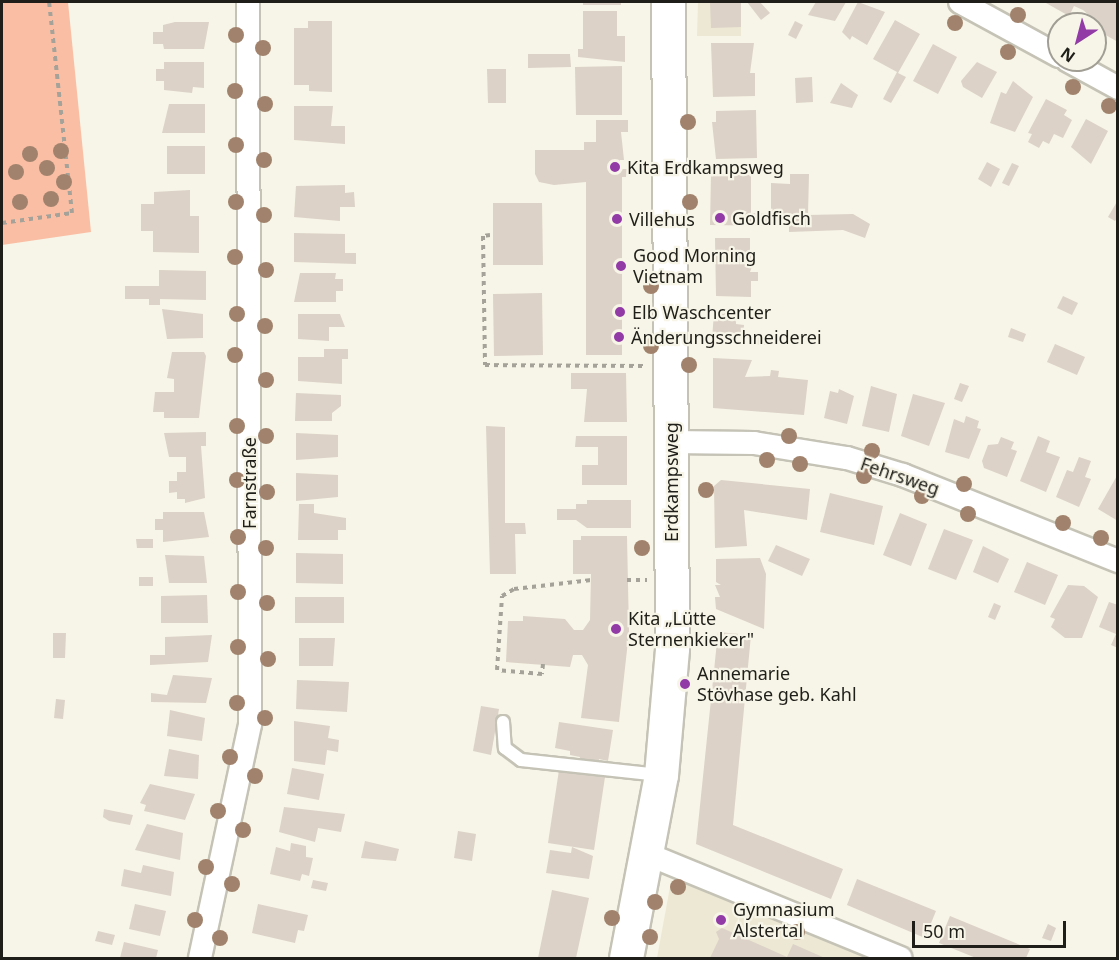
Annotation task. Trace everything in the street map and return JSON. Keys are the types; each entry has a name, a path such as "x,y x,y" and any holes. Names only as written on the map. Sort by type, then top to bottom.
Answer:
{"main road":[{"name":"Erdkampsweg","path":"626,958 661,776 672,648 668,2"}],"street":[{"name":"Farnstraße","path":"200,958 250,724 248,2"},
{"path":"960,2 1047,49"},
{"path":"1089,72 1118,88"},
{"name":"Fehrsweg","path":"671,442 754,443 847,458 903,475 1118,561"},
{"path":"647,854 900,958"}],"lane":[{"path":"503,722 506,748 521,760 661,776"}],"path":[{"path":"2,223 72,213 49,2"},
{"path":"490,235 483,236 485,365 671,366"},
{"path":"543,664 542,674 497,670 502,596 514,589 591,580"}],"shaded area":[{"path":"2,2 68,2 91,232 2,245"},
{"path":"698,2 741,2 741,36 697,36"},
{"name":"Gymnasium Alstertal","path":"683,881 869,958 657,958 670,887"}],"building":[{"path":"583,2 621,2 621,5 583,5"},
{"path":"710,2 741,2 741,27 711,28"},
{"path":"747,2 760,2 770,13 761,20"},
{"path":"816,2 846,2 835,21 808,15"},
{"path":"858,2 885,12 867,45 852,36 850,40 842,32"},
{"path":"1118,2 1118,42 1107,36 1107,12 1085,12 1074,6 1071,12 1062,12 1046,3"},
{"path":"583,11 617,11 617,36 625,36 625,62 578,57 578,49 583,49"},
{"path":"895,20 920,34 898,73 906,77 891,103 883,99 897,72 873,59"},
{"path":"308,21 332,21 332,92 309,91 309,85 294,85 294,28 308,28"},
{"path":"795,21 803,25 796,39 788,35"},
{"path":"175,22 209,22 204,49 164,49 163,44 153,44 153,32 163,32 163,25"},
{"path":"711,43 754,43 750,73 755,73 755,96 713,97"},
{"path":"933,44 957,57 938,94 913,81"},
{"path":"528,54 570,54 571,67 528,68"},
{"path":"164,62 204,62 204,88 193,87 192,93 164,90 164,81 156,81 156,69 164,69"},
{"path":"977,62 997,72 982,98 963,87 961,81"},
{"path":"622,66 622,115 576,115 575,67"},
{"path":"487,69 506,69 506,103 488,103"},
{"path":"812,77 813,102 796,103 795,78"},
{"path":"1013,81 1033,97 1015,132 990,123 1001,92 1006,94"},
{"path":"841,83 858,95 852,108 830,103"},
{"path":"1046,99 1067,110 1064,115 1072,120 1063,138 1054,134 1049,144 1043,141 1039,148 1028,142 1032,134 1028,133"},
{"path":"169,104 205,104 205,133 162,133"},
{"path":"294,106 333,106 331,126 345,126 345,144 294,140"},
{"path":"756,110 757,158 716,159 712,122 716,122 716,111"},
{"path":"1086,119 1108,131 1091,164 1071,147"},
{"path":"596,120 628,120 628,132 621,132 624,160 620,160 620,169 627,169 626,177 622,177 622,355 586,355 586,182 554,185 539,182 535,174 535,150 584,150 584,142 596,142"},
{"path":"167,146 205,146 205,174 167,174"},
{"path":"987,162 1000,169 991,187 978,179"},
{"path":"1012,163 1019,166 1009,186 1002,183"},
{"path":"711,174 751,175 751,213 771,214 771,183 790,184 790,174 809,174 808,215 853,214 870,224 865,238 843,230 789,232 789,226 710,225"},
{"path":"345,185 345,193 354,192 355,207 340,207 340,221 294,217 296,186"},
{"path":"190,190 190,216 199,216 199,253 153,252 153,231 141,231 141,204 154,204 154,192"},
{"path":"1118,200 1118,217 1115,221 1108,217"},
{"path":"493,203 542,203 543,265 493,265"},
{"path":"294,233 345,234 345,253 356,253 356,264 294,262"},
{"path":"715,238 750,238 750,253 757,253 750,272 758,272 758,281 751,281 751,297 716,296"},
{"path":"159,270 206,271 206,300 160,299 160,305 149,305 149,299 125,299 125,286 159,286"},
{"path":"300,273 336,273 335,279 343,279 343,291 336,291 336,302 294,302"},
{"path":"542,293 543,355 494,356 493,294"},
{"path":"1063,296 1078,303 1072,315 1057,308"},
{"path":"162,309 203,314 203,338 167,339"},
{"path":"724,309 736,314 736,324 744,325 743,336 712,339 714,313 724,314"},
{"path":"298,314 340,314 345,327 329,327 329,341 298,339"},
{"path":"1011,328 1026,334 1023,342 1008,337"},
{"path":"751,337 768,338 768,345 751,345"},
{"path":"1055,344 1085,357 1077,375 1047,362"},
{"path":"324,349 348,349 348,359 342,359 342,384 298,381 298,357 324,357"},
{"path":"172,352 204,352 206,356 199,418 164,418 164,412 153,412 155,392 174,392 174,379 167,378"},
{"path":"713,358 752,360 745,377 770,376 771,370 779,371 778,377 808,380 804,415 713,408"},
{"path":"571,373 626,373 627,422 584,422 587,389 571,389"},
{"path":"960,383 969,386 962,402 954,399"},
{"path":"871,386 897,394 889,432 862,426"},
{"path":"839,389 854,396 847,424 824,418 830,391 838,393"},
{"path":"296,393 341,395 341,406 332,413 332,421 295,421"},
{"path":"913,394 945,403 929,446 901,436"},
{"path":"966,416 979,421 977,428 981,429 969,459 945,452 954,419 964,423"},
{"path":"486,426 505,427 505,523 525,523 526,534 515,534 516,574 490,574"},
{"path":"206,432 206,446 201,446 205,498 185,503 185,499 177,499 177,492 169,493 169,481 177,481 177,472 186,472 186,457 169,457 164,433"},
{"path":"296,433 338,435 338,457 296,460"},
{"path":"576,436 627,436 627,485 582,485 582,465 598,465 598,447 575,447"},
{"path":"1038,436 1050,441 1046,452 1060,457 1046,492 1020,481"},
{"path":"1001,437 1014,442 1011,449 1017,451 1007,477 984,468 982,461 988,445 998,444"},
{"path":"1079,457 1091,461 1085,477 1091,479 1079,507 1056,497 1067,470 1073,472"},
{"path":"296,473 338,475 338,497 296,501"},
{"path":"1118,474 1118,521 1098,509"},
{"path":"721,480 810,489 807,520 744,510 747,546 715,548 714,486"},
{"path":"830,493 883,506 874,545 820,532"},
{"path":"587,500 631,500 631,528 587,528 576,520 557,520 557,509 576,509 576,504 587,504"},
{"path":"299,504 314,504 314,513 346,518 346,530 338,530 338,540 298,540"},
{"path":"163,512 204,512 209,537 163,542 163,530 155,530 155,519 163,519"},
{"path":"900,513 927,524 911,566 883,555"},
{"path":"944,529 973,540 956,580 928,569"},
{"path":"581,536 627,536 629,632 619,722 581,718 588,665 582,655 573,655 570,667 506,662 508,621 523,621 523,616 565,619 574,630 583,630 590,620 591,574 573,574 573,540 581,540"},
{"path":"136,539 153,539 153,548 137,548"},
{"path":"776,545 810,559 802,576 768,561"},
{"path":"983,546 1009,559 998,583 973,572"},
{"path":"296,553 343,554 343,584 296,583"},
{"path":"165,555 204,556 207,583 169,583"},
{"path":"760,558 766,574 764,629 716,609 715,597 720,597 715,585 721,585 716,582 716,559"},
{"path":"1027,562 1058,575 1045,605 1014,592"},
{"path":"139,577 153,577 153,586 139,586"},
{"path":"1068,585 1084,586 1098,597 1082,638 1065,638 1051,627 1055,619 1050,617"},
{"path":"207,595 208,623 161,623 161,596"},
{"path":"295,597 344,597 344,623 295,623"},
{"path":"1109,602 1118,605 1118,648 1111,645 1116,634 1099,627"},
{"path":"994,603 1001,606 995,620 988,617"},
{"path":"718,632 751,635 733,825 843,869 831,899 696,844"},
{"path":"53,633 66,633 65,658 53,658"},
{"path":"212,635 208,662 150,665 150,655 165,655 165,637"},
{"path":"299,638 335,638 333,666 299,666"},
{"path":"173,675 212,678 206,703 151,702 151,693 167,695"},
{"path":"297,680 349,682 347,712 296,709"},
{"path":"56,699 65,700 63,719 54,718"},
{"path":"481,706 499,709 491,755 473,751"},
{"path":"170,710 205,718 202,741 167,736"},
{"path":"294,721 330,726 328,738 339,740 338,752 327,750 325,765 294,761"},
{"path":"559,722 613,730 608,761 599,759 598,765 579,762 580,757 570,755 570,751 555,748"},
{"path":"169,749 199,755 198,779 164,776"},
{"path":"292,768 324,774 319,800 287,794"},
{"path":"559,770 605,777 594,850 548,843"},
{"path":"150,784 195,794 185,820 144,811 146,805 140,803"},
{"path":"284,807 345,814 341,832 318,828 315,842 279,832"},
{"path":"104,809 133,815 130,825 109,821 103,817"},
{"path":"147,824 183,833 180,860 135,850"},
{"path":"458,831 476,834 472,861 454,858"},
{"path":"365,841 399,849 396,861 361,858"},
{"path":"291,843 306,846 306,857 313,858 309,876 302,874 300,881 270,874 276,847 290,851"},
{"path":"572,847 593,856 589,879 546,873 550,850 571,853"},
{"path":"143,865 174,872 171,896 121,886 124,869 141,873"},
{"path":"857,879 936,911 925,938 847,905"},
{"path":"313,880 328,883 326,891 311,888"},
{"path":"552,890 589,898 576,958 538,958"},
{"path":"135,904 166,911 160,936 129,929"},
{"path":"258,904 308,915 304,931 298,930 295,943 252,933"},
{"path":"950,916 1030,949 1026,958 976,958 939,943"},
{"path":"1048,924 1056,928 1051,941 1042,938"},
{"path":"722,928 787,957 793,944 825,958 710,958 719,939 716,932"},
{"path":"98,931 115,935 112,945 95,941"},
{"path":"124,942 158,950 156,958 120,958"}],"place":[{"name":"Kita Erdkampsweg","path":"615,167"},
{"name":"Goldfisch","path":"720,218"},
{"name":"Villehus","path":"617,219"},
{"name":"Good Morning Vietnam","path":"621,266"},
{"name":"Elb Waschcenter","path":"620,312"},
{"name":"Änderungsschneiderei","path":"619,337"},
{"name":"Kita „Lütte Sternenkieker\"","path":"616,629"},
{"name":"Annemarie Stövhase geb. Kahl","path":"685,684"},
{"name":"Gymnasium Alstertal","path":"721,920"}]}
